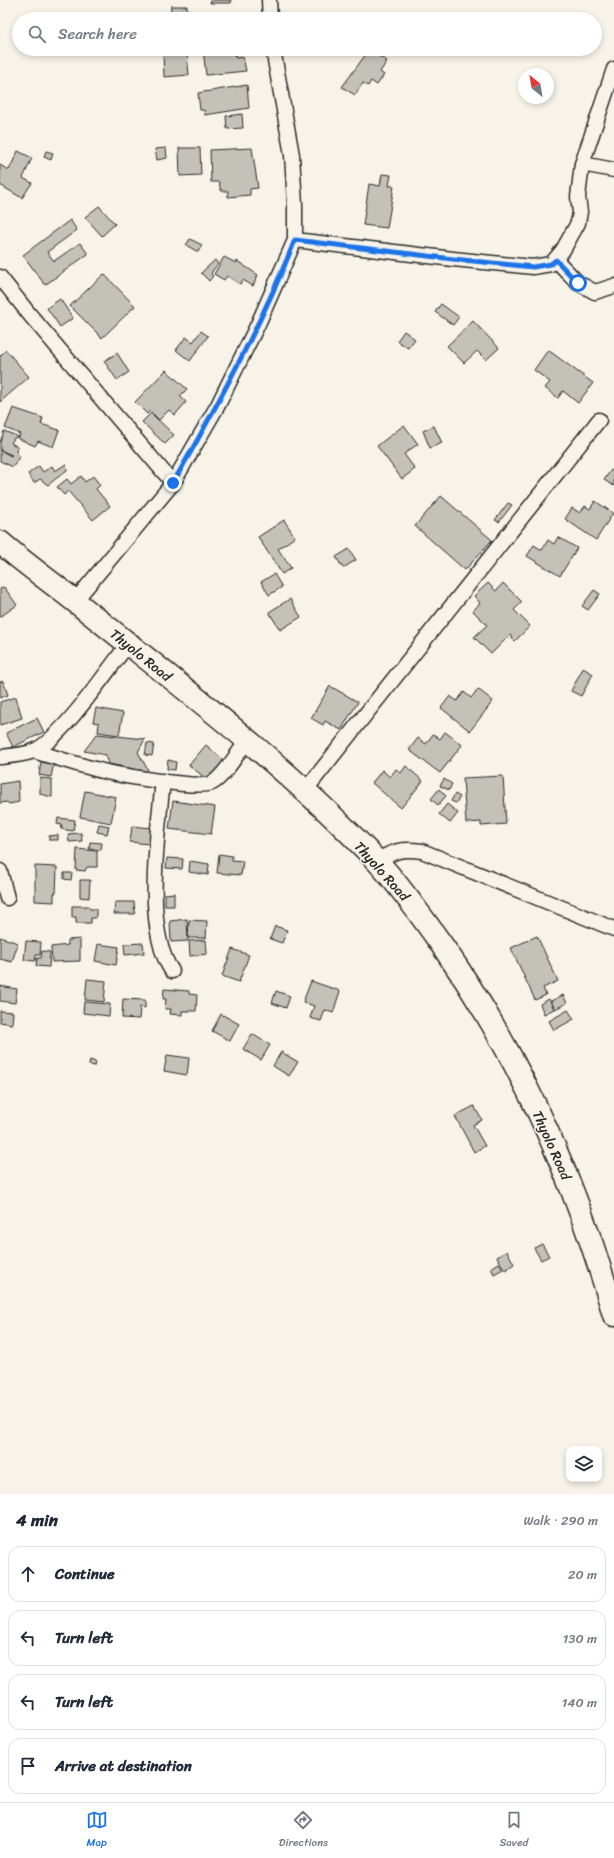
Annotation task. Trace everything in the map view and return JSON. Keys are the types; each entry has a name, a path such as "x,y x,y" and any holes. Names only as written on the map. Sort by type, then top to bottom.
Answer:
{"highway":[{"name":"Thyolo Road","path":"0,542 218,715 304,792 376,861 425,921 464,977 511,1060 549,1133 598,1259 614,1315"}],"street":[{"path":"269,0 270,12"},
{"path":"75,601 173,483 221,398 261,318 295,240 295,205 292,155 274,56"},
{"path":"295,240 533,267 551,264 563,250 578,223 580,212 578,197 582,164 614,69"},
{"path":"582,164 614,170"},
{"path":"556,260 578,283 595,292 614,286"},
{"path":"0,277 30,315 173,483"},
{"path":"304,792 599,420"},
{"path":"0,757 14,756 34,751 48,741 70,719 128,644"},
{"path":"34,751 96,770 205,786 212,784 219,778 247,741"},
{"path":"163,781 155,877 160,946 167,964 172,971"},
{"path":"376,861 393,851 406,849 422,851 614,929"},
{"path":"0,871 7,898"}],"building":[{"path":"211,0 231,0 231,3 210,3"},
{"path":"171,6 187,6 187,12 171,12"},
{"path":"163,56 187,56 189,75 164,77"},
{"path":"204,56 243,57 246,71 206,75"},
{"path":"365,56 379,56 387,61 380,72 384,75 377,85 371,81 368,86 363,83 355,95 342,87"},
{"path":"247,85 249,108 205,115 204,110 200,110 198,93"},
{"path":"242,114 243,128 227,129 226,116"},
{"path":"166,148 167,158 157,160 155,149"},
{"path":"179,148 200,148 201,175 180,176"},
{"path":"252,148 258,188 250,189 250,195 228,197 228,191 221,191 219,182 211,182 210,150"},
{"path":"18,151 32,158 23,178 32,183 22,198 0,185 0,165 9,170"},
{"path":"46,151 53,153 51,160 44,157"},
{"path":"382,174 391,175 389,186 394,186 387,228 363,225 369,184 380,186"},
{"path":"99,206 115,224 102,236 85,217"},
{"path":"70,220 77,230 47,252 54,261 80,243 88,254 45,285 23,255"},
{"path":"190,239 202,245 198,252 186,245"},
{"path":"224,257 236,263 237,261 258,275 253,286 243,280 240,284 227,276 224,280 214,274"},
{"path":"215,260 218,264 213,270 211,274 213,276 209,281 201,273"},
{"path":"104,274 135,306 102,338 70,306"},
{"path":"60,299 73,318 60,327 47,308"},
{"path":"441,304 459,317 453,325 435,312"},
{"path":"473,321 499,348 486,360 477,351 464,363 447,346"},
{"path":"201,331 208,336 190,361 176,350 186,337 193,342"},
{"path":"404,331 415,339 408,348 397,341"},
{"path":"6,350 29,377 0,402 0,356"},
{"path":"548,350 593,383 578,403 563,391 558,398 545,388 550,382 534,370"},
{"path":"117,353 129,372 117,380 104,361"},
{"path":"166,370 187,389 180,396 186,402 175,415 169,410 159,420 150,411 147,414 135,402"},
{"path":"13,408 43,418 41,424 59,430 53,447 38,441 35,446 15,437 11,443 18,447 16,450 19,457 13,467 0,461 0,442 4,431 19,437 20,434 5,428"},
{"path":"151,413 174,435 165,444 142,422"},
{"path":"404,425 418,444 404,454 415,469 402,479 377,446"},
{"path":"434,426 442,443 430,448 423,431"},
{"path":"66,464 67,470 48,485 40,479 34,483 28,474 39,466 43,472 52,466 55,471"},
{"path":"611,470 614,472 614,486 604,480"},
{"path":"81,476 85,482 93,476 100,485 96,489 110,506 93,520 68,491 64,495 57,487 67,479 71,484"},
{"path":"441,496 492,540 465,570 415,526"},
{"path":"595,501 613,513 596,540 565,519 572,508 580,513 585,506 590,509"},
{"path":"508,503 512,505 499,522 495,520"},
{"path":"284,520 295,537 278,549 291,568 282,574 258,537"},
{"path":"558,537 577,548 560,576 527,556 534,545 542,550 548,540 554,544"},
{"path":"349,549 356,560 343,568 336,557"},
{"path":"274,574 282,587 269,595 261,582"},
{"path":"488,583 496,591 503,583 522,602 514,610 530,626 515,641 510,635 491,654 474,637 487,625 473,611 480,603 474,596"},
{"path":"4,587 17,605 0,617 0,589"},
{"path":"594,590 600,594 588,610 582,606"},
{"path":"290,599 301,617 280,630 269,612"},
{"path":"583,668 593,674 581,696 571,691"},
{"path":"3,681 8,695 0,698 0,682"},
{"path":"330,686 358,702 341,730 325,721 323,725 311,718"},
{"path":"478,689 493,701 470,731 441,708 450,696 457,701 464,692 471,698"},
{"path":"16,697 22,718 0,725 0,702"},
{"path":"96,708 123,713 119,735 98,732 99,723 93,722"},
{"path":"37,718 44,732 13,747 6,733"},
{"path":"445,732 462,745 440,773 409,750 418,738 426,744 433,734 440,739"},
{"path":"97,734 145,739 138,752 149,772 109,764 106,755 84,751"},
{"path":"147,743 154,744 152,756 145,755"},
{"path":"206,745 227,763 210,782 189,765"},
{"path":"168,760 176,762 175,770 167,769"},
{"path":"41,762 54,763 51,777 39,775"},
{"path":"406,766 423,781 401,808 372,783 382,770 390,777 396,769 401,773"},
{"path":"503,776 506,824 481,826 481,822 466,823 463,778"},
{"path":"40,778 52,779 52,797 40,794"},
{"path":"444,779 452,784 449,790 440,786"},
{"path":"18,781 19,802 9,804 7,802 0,803 0,784"},
{"path":"439,789 446,796 438,805 431,799"},
{"path":"85,791 116,797 111,823 80,817"},
{"path":"455,794 460,797 456,803 451,801"},
{"path":"173,801 215,807 211,834 169,829"},
{"path":"447,804 458,813 450,823 439,814"},
{"path":"58,818 75,820 73,831 61,829 62,825 57,824"},
{"path":"99,824 109,826 107,834 97,832"},
{"path":"132,826 151,828 149,844 130,842"},
{"path":"81,833 82,841 69,842 68,834"},
{"path":"58,835 58,840 49,840 49,836"},
{"path":"90,842 102,843 101,850 89,849"},
{"path":"77,849 97,851 97,867 87,867 85,871 76,870"},
{"path":"219,854 232,856 232,860 243,861 241,875 217,873"},
{"path":"167,858 183,859 182,869 166,868"},
{"path":"190,861 209,864 208,875 189,872"},
{"path":"35,866 57,867 56,893 54,893 54,902 35,901"},
{"path":"64,873 72,873 71,880 64,879"},
{"path":"80,880 90,880 89,898 80,897"},
{"path":"174,893 174,906 165,906 165,894"},
{"path":"115,902 134,902 135,914 114,914"},
{"path":"72,906 88,906 90,909 96,909 96,918 91,918 91,923 76,923 76,917 72,917"},
{"path":"187,919 188,941 171,942 170,921"},
{"path":"189,920 207,921 206,938 188,938"},
{"path":"275,926 287,930 282,943 270,939"},
{"path":"537,936 558,981 543,988 546,995 535,1000 511,948"},
{"path":"0,937 18,943 12,962 0,959"},
{"path":"80,939 80,961 52,962 51,947 68,945 68,940"},
{"path":"206,940 207,954 190,956 189,941"},
{"path":"26,941 41,942 40,955 36,955 35,961 24,960"},
{"path":"143,943 144,953 125,955 124,944"},
{"path":"98,944 119,947 116,965 95,961"},
{"path":"232,949 249,955 239,982 222,976"},
{"path":"42,951 50,952 49,967 36,966 37,958 41,958"},
{"path":"87,979 106,981 104,1002 85,1000"},
{"path":"311,981 340,991 333,1013 325,1010 321,1021 310,1018 314,1006 303,1002"},
{"path":"0,986 17,989 15,1003 0,1001"},
{"path":"164,989 189,991 189,994 197,995 196,1011 182,1011 182,1015 170,1014 171,1009 165,1009 166,999 163,999"},
{"path":"276,991 290,996 286,1008 272,1003"},
{"path":"563,995 567,1003 555,1009 551,1001"},
{"path":"123,999 145,1000 145,1008 140,1007 139,1019 122,1018"},
{"path":"549,999 554,1009 544,1014 540,1004"},
{"path":"84,1002 110,1004 109,1016 83,1013"},
{"path":"568,1010 574,1019 554,1030 549,1021"},
{"path":"0,1011 13,1012 12,1024 0,1022"},
{"path":"221,1014 239,1024 230,1041 212,1031"},
{"path":"252,1034 270,1045 261,1060 243,1049"},
{"path":"281,1052 298,1062 289,1076 273,1066"},
{"path":"167,1055 189,1058 187,1075 164,1071"},
{"path":"90,1060 96,1062 95,1066 89,1065"},
{"path":"474,1106 482,1120 473,1125 485,1146 474,1152 455,1116"},
{"path":"542,1244 549,1256 541,1260 534,1248"},
{"path":"507,1251 514,1264 505,1270 497,1257"},
{"path":"499,1263 503,1269 494,1274 491,1268"}],"route":[{"path":"173,483 218,405 283,271 295,240 533,267 551,264 556,260 578,283"}]}
